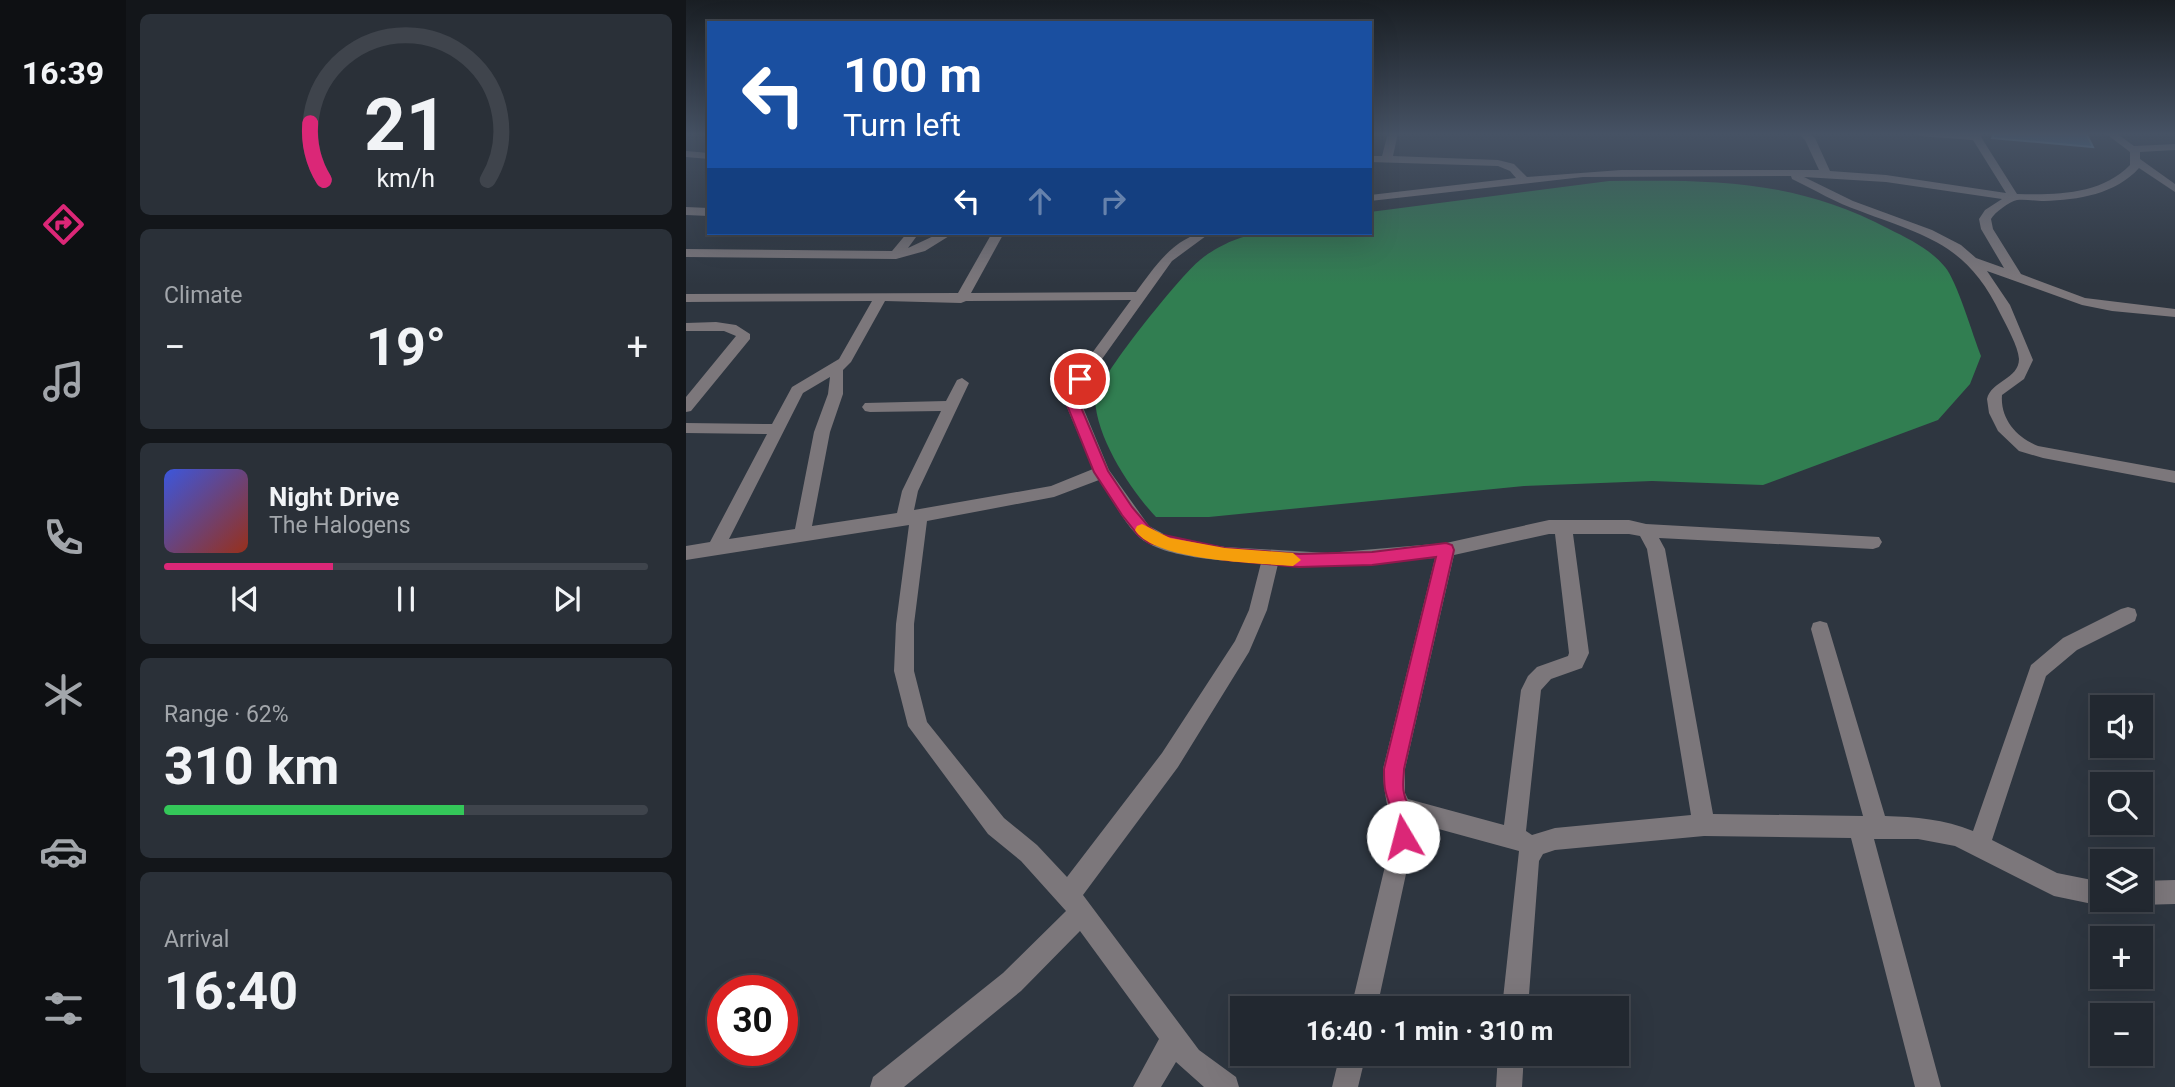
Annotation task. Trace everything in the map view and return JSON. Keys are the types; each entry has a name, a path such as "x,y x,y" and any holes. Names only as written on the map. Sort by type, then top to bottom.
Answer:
{"street":[{"path":"1372,198 1499,184"},
{"path":"1811,184 1850,203 1940,239 1972,260 2016,277 2100,305 2175,313"},
{"path":"1926,184 2014,197 2075,195 2109,184"},
{"path":"2006,184 2014,197"},
{"path":"2014,197 1989,212 1985,219 1987,229 2016,277"},
{"path":"686,211 707,212"},
{"path":"896,255 911,235"},
{"path":"686,253 896,255 921,248 944,235"},
{"path":"961,299 997,235"},
{"path":"1200,235 1168,258 1080,379 1074,392 1074,405 1102,472 1127,511 1143,531 1154,539 1225,554 1328,560 1446,550 1563,526 1629,527 1646,531 1873,542"},
{"path":"1972,260 1991,285 2026,360 2019,379 2001,387 1994,394 1994,401 2006,431 2015,441 2039,452 2175,477"},
{"path":"686,298 961,299 1139,296"},
{"path":"716,548 804,383 836,369 844,362 880,299"},
{"path":"686,327 726,327 738,330 743,334 743,339 686,407"},
{"path":"802,535 823,429 839,379 836,369"},
{"path":"962,383 910,491 904,671 918,726 996,826 1029,853 1075,904 1190,1059 1226,1087"},
{"path":"870,407 951,406"},
{"path":"686,428 778,429"},
{"path":"686,552 911,519 1054,491 1102,472"},
{"path":"1514,839 1531,690 1535,678 1545,671 1575,662 1579,653 1563,526"},
{"path":"1646,531 1656,549 1704,825"},
{"path":"1367,996 1403,837 1401,808 1394,795 1394,769 1446,550"},
{"path":"883,1087 1012,982 1075,904 1242,646 1258,610 1271,558"},
{"path":"1979,845 2038,671 2070,644 2128,615"},
{"path":"1819,629 1869,829 1928,1087"},
{"path":"1401,808 1536,845 1555,839 1704,825 1918,828 1955,835 2054,884 2090,892"},
{"path":"1516,996 1528,858 1536,845"},
{"path":"2153,893 2175,892"},
{"path":"1146,1087 1175,1038"},
{"path":"1345,1087 1350,1066"},
{"path":"1509,1087 1510,1066"}],"green space":[{"path":"1588,184 1726,184 1752,186 1820,200 1889,229 1933,255 1950,274 1981,356 1970,384 1938,420 1763,485 1652,481 1524,486 1209,517 1156,517 1116,463 1097,415 1095,400 1099,389 1123,351 1190,270 1215,249 1254,235 1372,235 1372,212"}],"slow traffic":[{"path":"1142,530 1154,539 1168,544 1225,554 1293,560"}],"route":[{"path":"1080,379 1074,392 1074,405 1102,472 1127,511 1143,531 1154,539 1225,554 1299,560 1372,558 1446,550 1394,769 1394,795 1401,808 1403,837"}]}
